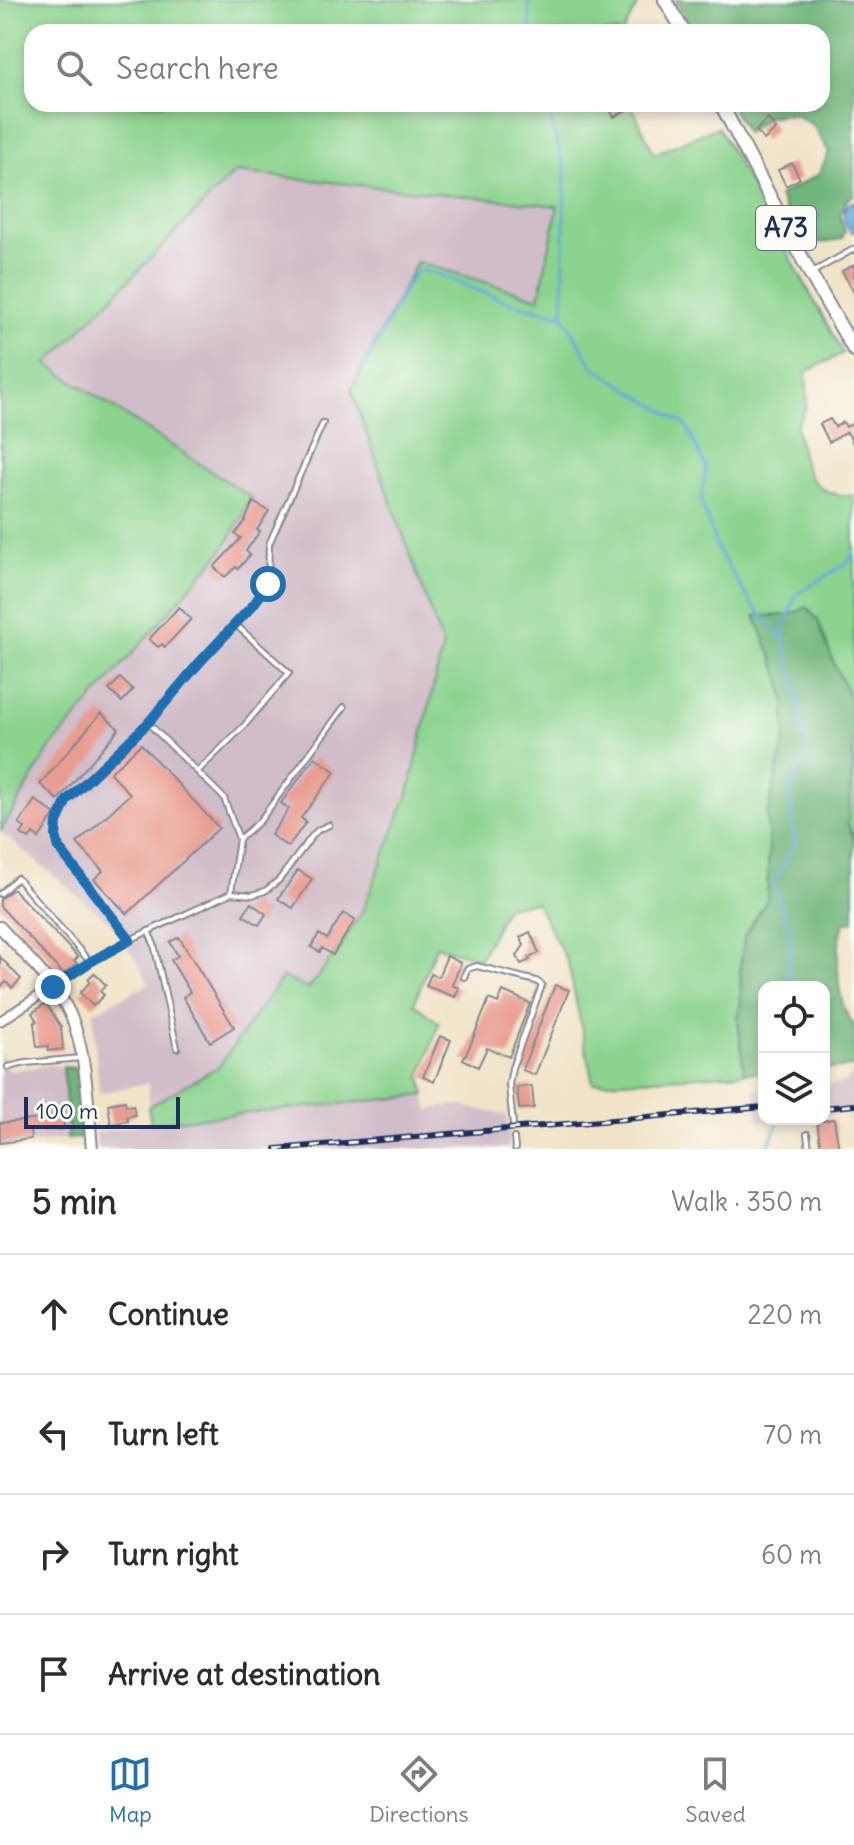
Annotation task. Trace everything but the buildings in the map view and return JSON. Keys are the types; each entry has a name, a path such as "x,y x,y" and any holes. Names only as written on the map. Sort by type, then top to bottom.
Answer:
{"main road":[{"path":"665,0 679,24"},
{"name":"A73","path":"725,112 854,350"}],"street":[{"path":"0,927 53,987 70,1014 83,1058 92,1149"},
{"path":"0,1021 53,987"}],"lane":[{"path":"810,273 854,249"},
{"path":"130,940 59,848 57,822 67,800 148,723 268,584 269,544 323,423"},
{"path":"198,771 244,726 289,673 235,624"},
{"path":"239,839 259,822 344,707"},
{"path":"148,723 224,798 239,839 231,893"},
{"path":"53,987 130,940 231,893 252,895 265,891 279,880 313,835 329,825"},
{"path":"0,894 17,878 90,962"},
{"path":"148,931 154,944 177,1048"},
{"path":"464,977 467,969 477,966 542,985 512,1068 509,1085 513,1125"},
{"path":"8,1067 83,1058"},
{"path":"807,1134 809,1149"},
{"path":"514,1138 515,1149"}],"shaded area":[{"path":"235,172 558,206 539,298 351,390 443,647 407,789 361,912 337,952 308,988 283,976 219,1066 149,1106 148,1083 99,1093 93,1012 149,984 138,962 111,923 0,831 51,747 225,549 252,499 47,365"},
{"path":"0,1051 9,1071 50,1065 63,1067 67,1139 0,1146"},
{"path":"854,1070 854,1123 850,1124 848,1112 830,1114 830,1084 845,1083"},
{"path":"755,1090 758,1090 758,1122"},
{"path":"425,1095 429,1110 455,1105 506,1115 510,1138 507,1148 98,1149 96,1133 151,1123"}],"green space":[{"path":"0,0 640,0 627,24 24,24 24,112 635,112 654,154 718,127 843,353 806,372 806,406 796,425 805,467 816,484 835,494 854,495 854,706 818,620 790,615 756,617 780,677 785,700 785,737 767,817 767,900 745,934 740,967 738,1019 744,1073 593,1083 568,963 536,902 506,907 480,959 436,946 414,1004 439,1023 421,1076 425,1095 151,1123 148,1107 219,1066 283,977 308,989 337,952 362,912 409,790 443,646 351,390 417,262 539,298 558,206 235,172 47,364 252,498 223,550 50,748 1,831"},
{"path":"675,0 854,0 854,195 847,200 840,215 845,231 842,238 818,242 801,234 779,196 819,174 829,152 812,124 795,115 783,114 767,117 746,133 734,112 830,112 830,24 688,24"},
{"path":"807,607 818,620 854,706 848,824 854,841 854,921 845,922 841,933 838,975 843,1004 854,1025 854,1067 830,1069 830,981 758,981 758,1072 744,1073 738,1019 740,967 745,934 767,900 767,817 785,737 785,700 780,677 755,616 790,615"},
{"path":"854,740 854,841 848,824"},
{"path":"63,1067 76,1068 83,1138 67,1139"}],"water":[{"path":"854,201 854,232 851,232 844,211"}],"waterway":[{"path":"528,0 530,24"},
{"path":"548,112 565,169 563,315 593,367 686,425 706,467 701,501 717,549 751,603 783,639 795,681 807,753 789,789 795,843 773,884 791,932 785,981"},
{"path":"364,366 407,284 418,270 437,274 511,303 563,315"},
{"path":"783,639 796,595 848,562 854,552"},
{"path":"767,1149 777,1125"}],"railway":[{"path":"830,1107 854,1105"},
{"path":"276,1149 758,1108"}],"route":[{"path":"53,987 130,940 59,848 57,822 67,800 148,723 254,604 268,584"}]}
